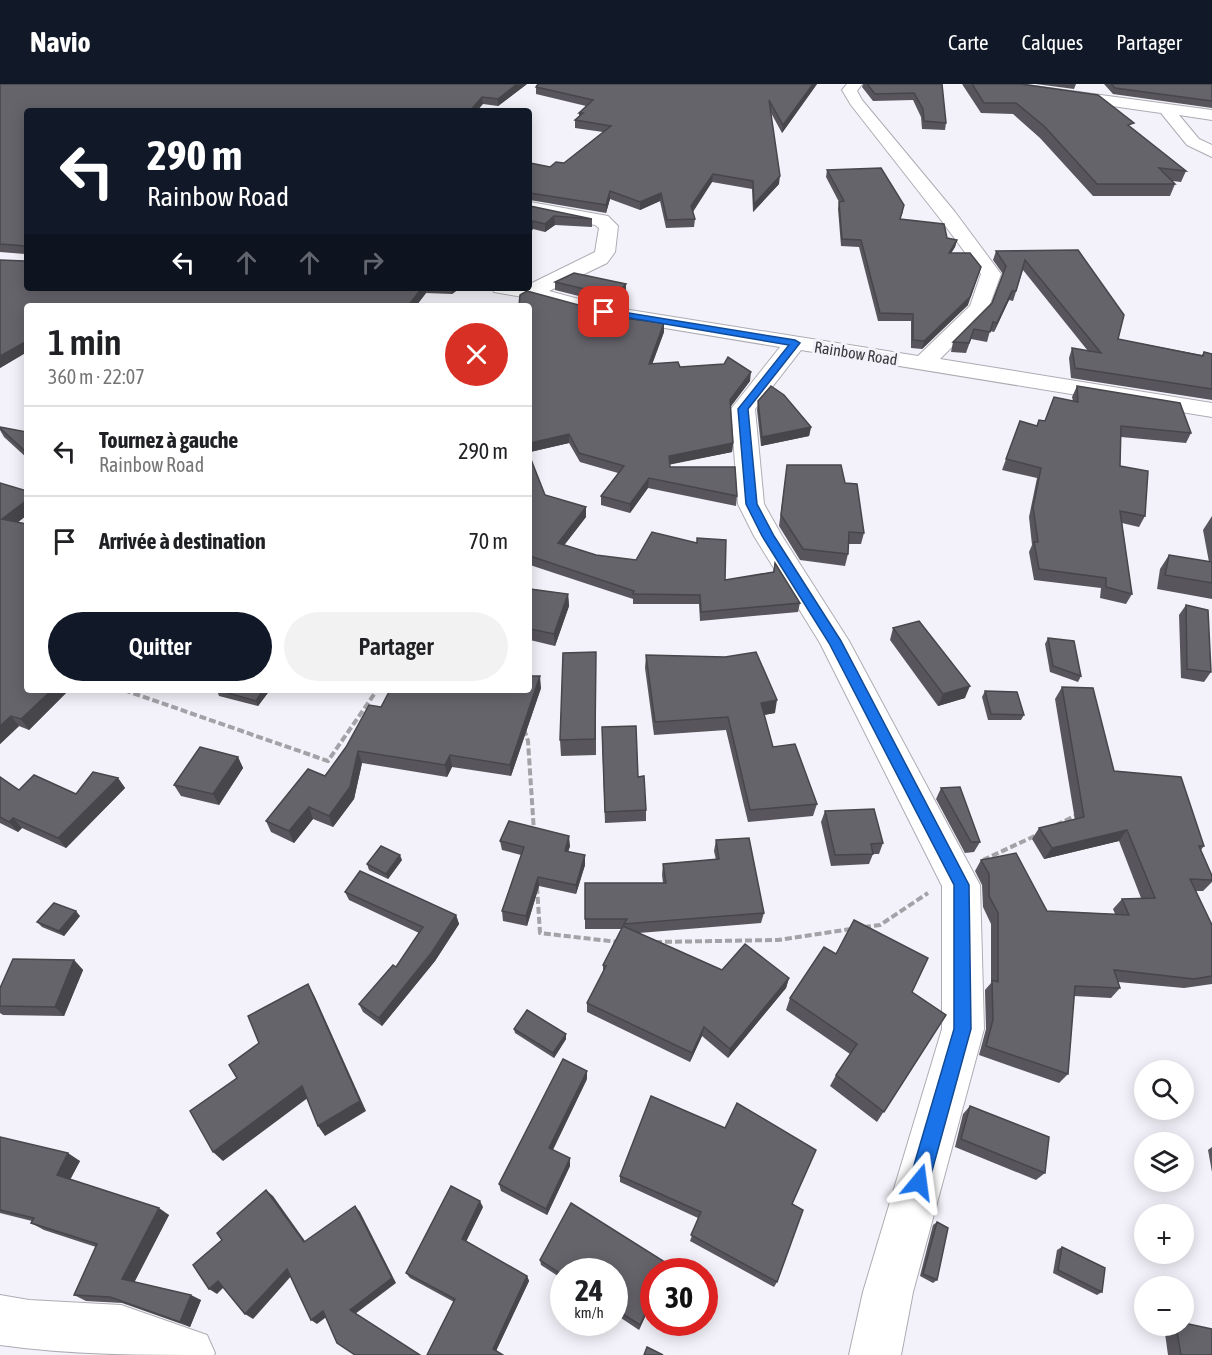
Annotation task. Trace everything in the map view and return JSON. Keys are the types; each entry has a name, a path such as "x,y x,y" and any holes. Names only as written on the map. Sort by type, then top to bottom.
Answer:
{"street":[{"path":"855,84 849,90 856,102 948,216 991,274 980,308 922,364"},
{"path":"987,84 1083,91 1166,109 1212,115"},
{"path":"1166,109 1193,142 1212,152"},
{"path":"531,292 600,259 606,252 609,226 601,220 532,207"},
{"name":"Rainbow Road","path":"524,291 604,312 1212,410"},
{"path":"795,343 743,409 752,504 768,536 834,641 961,885 963,1029 888,1292 874,1355"},
{"path":"0,1320 30,1325 121,1330 189,1353"}],"path":[{"path":"133,693 328,761 375,693"},
{"path":"522,720 528,741 534,843"},
{"path":"1052,827 1084,812"},
{"path":"650,942 778,940 880,925 956,874 1041,832"},
{"path":"537,876 540,933 603,942 626,942"}],"building":[{"path":"0,84 517,84 498,99 482,97 473,108 24,108 24,246 0,244"},
{"path":"538,84 813,84 783,125 769,100 780,176 754,204 753,181 713,174 691,206 695,219 667,220 661,193 640,202 610,191 606,205 532,193 532,163 550,167 556,162 564,163 611,126 575,120 593,100 536,87"},
{"path":"867,84 942,84 946,123 924,121 923,109 914,93 875,94"},
{"path":"972,84 1021,84 1098,95 1134,123 1128,125 1186,171 1159,168 1175,184 1097,184 1044,126 1016,103 984,103"},
{"path":"1111,84 1212,84 1212,101 1115,88"},
{"path":"881,168 904,205 900,219 944,224 947,238 957,240 949,253 970,253 981,267 970,297 924,341 913,340 913,314 880,313 861,240 842,239 839,202 844,201 827,170"},
{"path":"532,206 592,219 554,216 545,224 533,221"},
{"path":"1078,250 1124,315 1118,339 1203,356 1204,352 1212,354 1212,389 1075,368 1072,348 1101,353 1025,260 1016,291 1012,291 997,323 993,322 990,332 974,329 969,343 953,342 992,303 1006,266 996,251"},
{"path":"0,260 24,261 24,291 420,291 410,303 24,303 24,343 0,356"},
{"path":"574,273 626,284 614,296 555,282"},
{"path":"527,291 601,311 596,315 664,323 649,364 678,362 680,367 724,364 728,357 751,372 730,400 733,443 669,456 670,467 735,467 737,496 649,478 630,504 601,496 624,466 579,453 569,434 532,443 532,303 519,303 520,295"},
{"path":"771,386 784,395 811,427 762,437 758,401"},
{"path":"1077,386 1180,403 1191,433 1121,426 1120,466 1148,471 1145,516 1120,511 1132,594 1106,587 1106,578 1039,569 1034,542 1038,542 1033,507 1041,468 1006,459 1020,421 1037,426 1039,420 1045,421 1054,397 1078,402"},
{"path":"0,428 24,431 24,450"},
{"path":"532,462 545,495 586,507 558,543 596,555 636,560 652,532 697,543 697,538 726,540 725,580 774,572 775,563 800,603 701,612 700,595 633,594 634,591 532,557"},
{"path":"787,465 841,465 845,483 857,484 864,533 849,532 848,554 803,549 781,515"},
{"path":"0,483 24,490 24,502 2,519 24,523 24,693 49,693 21,719 11,716 0,726"},
{"path":"1169,555 1212,562 1212,583 1165,575"},
{"path":"532,589 568,594 554,634 532,629"},
{"path":"1186,605 1208,610 1211,672 1187,669"},
{"path":"919,621 970,686 943,694 893,628"},
{"path":"1048,638 1074,641 1081,676 1053,666"},
{"path":"596,652 595,739 560,740 563,653"},
{"path":"756,652 777,700 761,703 773,747 795,744 817,804 750,810 728,717 655,722 646,655 725,657"},
{"path":"532,676 540,676 510,765 450,755 445,765 358,751 350,787 329,816 309,807 289,831 266,821 308,769 325,776 346,747 369,705 381,707 388,693 532,693"},
{"path":"1062,687 1093,688 1114,771 1181,777 1204,846 1199,846 1212,876 1212,880 1190,879 1212,925 1212,976 1194,979 1114,970 1120,988 1075,986 1068,1074 986,1046 993,1020 992,980 998,982 998,913 989,896 989,874 981,860 1016,853 1047,911 1129,915 1122,899 1155,898 1127,830 1052,848 1039,828 1084,817"},
{"path":"985,691 1017,692 1024,715 991,714"},
{"path":"228,693 261,693 256,701"},
{"path":"636,726 638,777 644,776 646,810 605,812 602,727"},
{"path":"200,747 238,757 213,794 174,785"},
{"path":"93,772 118,778 58,838 13,818 9,822 0,817 0,777 19,790 34,775 76,794"},
{"path":"960,787 980,842 971,842 941,788"},
{"path":"874,809 883,843 871,844 873,854 835,855 825,811"},
{"path":"509,821 569,836 565,851 585,855 576,885 538,877 526,916 502,911 524,847 500,841"},
{"path":"749,838 764,913 624,924 627,919 585,919 585,883 666,883 663,864 719,859 716,840"},
{"path":"381,846 400,855 386,874 367,864"},
{"path":"360,871 456,915 432,952 379,1018 359,1004 393,965 396,967 423,927 345,892"},
{"path":"54,903 76,911 59,931 37,922"},
{"path":"854,920 928,958 912,992 946,1015 884,1112 836,1075 857,1044 790,998 824,947 836,954"},
{"path":"623,926 722,970 745,944 789,978 730,1049 704,1027 692,1053 587,1003"},
{"path":"13,959 74,960 55,1007 0,1006 0,988"},
{"path":"308,984 360,1101 318,1126 302,1086 213,1152 190,1111 237,1078 229,1065 259,1043 248,1016"},
{"path":"527,1010 566,1034 553,1053 514,1029"},
{"path":"563,1059 587,1071 549,1148 570,1158 546,1209 499,1184"},
{"path":"651,1096 725,1128 737,1103 816,1150 792,1204 803,1210 777,1282 691,1235 701,1212 620,1176"},
{"path":"970,1106 1049,1137 1045,1173 961,1139"},
{"path":"0,1137 68,1153 57,1175 159,1208 122,1279 191,1295 180,1322 110,1297 74,1295 97,1244 31,1223 34,1218 0,1210"},
{"path":"451,1186 480,1201 462,1239 527,1276 493,1349 503,1355 427,1355 455,1299 406,1273"},
{"path":"266,1190 304,1242 355,1206 392,1278 350,1310 420,1355 355,1355 337,1343 323,1311 311,1320 287,1269 245,1314 218,1281 209,1289 193,1265 222,1240 217,1233"},
{"path":"571,1203 658,1258 640,1258 640,1325 628,1317 628,1258 550,1258 550,1267 540,1260"},
{"path":"937,1222 948,1228 937,1280 923,1274"},
{"path":"1062,1247 1105,1268 1102,1292 1058,1270"},
{"path":"1194,1325 1212,1329 1212,1355 1181,1355 1178,1336 1194,1336"},
{"path":"647,1347 663,1355 644,1355"}],"route":[{"path":"604,312 795,343 743,409 752,504 768,536 834,641 961,885 963,1029 919,1182"}]}
